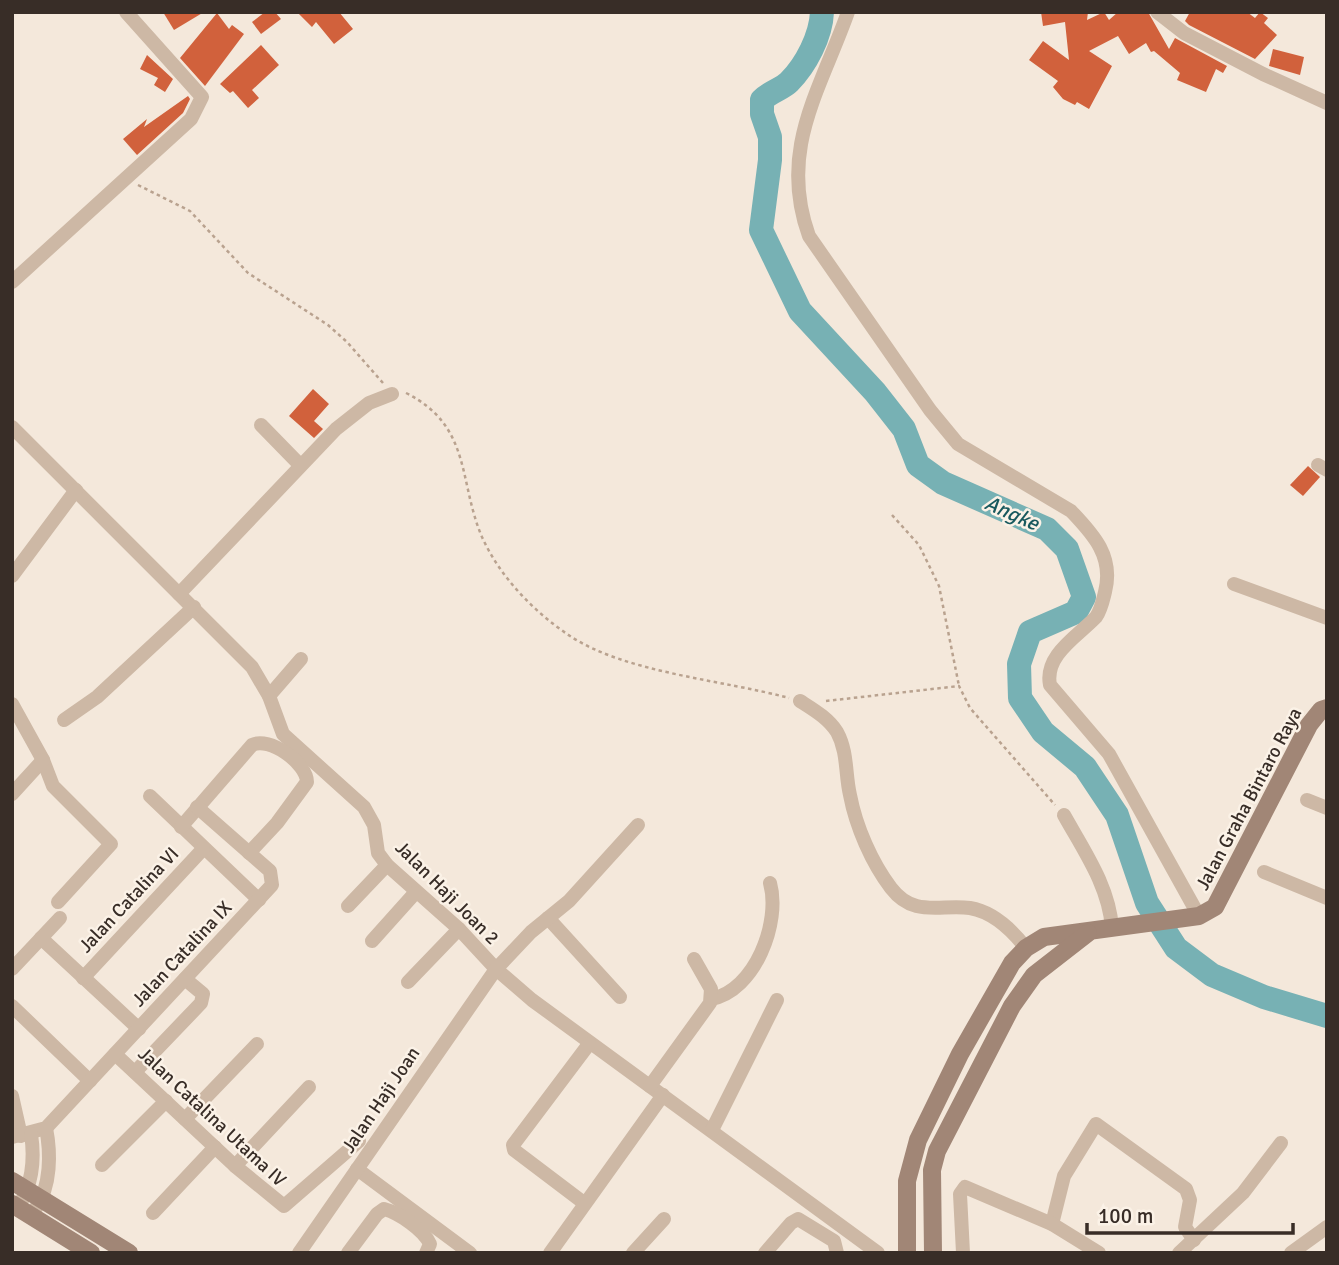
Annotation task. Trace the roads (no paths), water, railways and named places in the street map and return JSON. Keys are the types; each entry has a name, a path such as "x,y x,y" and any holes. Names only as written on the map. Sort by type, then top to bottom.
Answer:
{"main road":[{"name":"Jalan Graha Bintaro Raya","path":"1191,917 1215,907 1310,725 1321,710 1327,708"},
{"path":"907,1253 907,1181 918,1140 1012,962 1026,948 1044,937 1191,917"},
{"path":"933,1253 932,1170 937,1151 1012,1006 1034,975 1088,933"},
{"path":"12,1181 129,1253"},
{"path":"21,1208 91,1253"}],"street":[{"path":"12,282 191,119 202,97 126,12"},
{"path":"848,12 806,118 797,164 800,212 809,236 930,410 958,444 1072,512 1087,527 1105,554 1108,580 1102,604 1097,615 1076,634 1053,662 1048,673 1050,685 1108,754 1191,917"},
{"path":"1157,12 1184,33 1327,103"},
{"path":"179,594 352,415 369,402 392,394"},
{"path":"261,425 300,466"},
{"name":"Jalan Haji Joan 2","path":"12,427 253,667 269,696 283,734 364,807 374,825 378,853 415,893 459,929 496,969 589,1044 712,1130 878,1253"},
{"path":"12,576 76,490"},
{"path":"1234,584 1327,618"},
{"path":"64,720 97,697 194,607"},
{"path":"269,696 301,659"},
{"path":"800,701 826,719 843,744 850,798 864,839 893,891 920,908 979,910 1003,923 1026,948"},
{"path":"12,704 43,760 53,786 111,844 58,902"},
{"path":"181,827 197,807 256,742 270,745 306,773 305,786 249,853 197,807"},
{"path":"12,794 43,760"},
{"path":"149,796 258,900"},
{"path":"1307,800 1327,808"},
{"path":"1064,816 1101,882 1111,912 1120,927"},
{"name":"Jalan Haji Joan","path":"299,1253 496,969 569,901 638,825"},
{"name":"Jalan Catalina VI","path":"83,978 203,849"},
{"name":"Jalan Catalina IX","path":"46,1128 270,889 273,880 270,871 249,853"},
{"path":"348,906 387,865"},
{"path":"1264,872 1327,898"},
{"path":"711,999 720,997 738,985 757,960 772,923 775,899 770,883"},
{"path":"372,941 415,893"},
{"path":"12,969 60,918"},
{"path":"548,918 620,997"},
{"path":"408,982 459,929"},
{"path":"41,939 139,1029"},
{"path":"650,1086 711,999 711,989 695,959"},
{"path":"135,1072 201,1003 203,994 185,979"},
{"path":"712,1130 778,1000"},
{"path":"12,1006 90,1081"},
{"path":"185,1119 257,1044"},
{"path":"584,1203 514,1150 513,1145 589,1044"},
{"name":"Jalan Catalina Utama IV","path":"116,1054 235,1166 284,1206 359,1142"},
{"path":"235,1166 309,1087"},
{"path":"12,1096 22,1136 34,1154 35,1195"},
{"path":"550,1253 663,1096"},
{"path":"102,1166 166,1101"},
{"path":"1052,1224 1064,1176 1096,1124 1186,1189 1190,1200 1185,1227 1194,1240"},
{"path":"21,1208 35,1195 51,1151 46,1128 22,1136"},
{"path":"1179,1253 1243,1193 1281,1143"},
{"path":"153,1213 215,1147"},
{"path":"357,1169 470,1253"},
{"path":"963,1253 960,1194 965,1187 1052,1224 1099,1253"},
{"path":"348,1253 377,1214 384,1209 401,1217 427,1238 430,1244 426,1253"},
{"path":"633,1253 664,1219"},
{"path":"765,1253 791,1223 798,1219 834,1241 837,1252"},
{"path":"1291,1253 1327,1227"}],"waterway":[{"name":"Angke","path":"822,12 816,40 801,67 786,84 762,100 762,114 770,137 770,160 761,230 800,311 875,392 904,429 918,465 943,483 1047,529 1067,549 1084,597 1076,612 1030,632 1019,664 1020,698 1043,732 1085,767 1117,815 1147,903 1176,948 1212,975 1264,997 1327,1016"}]}
